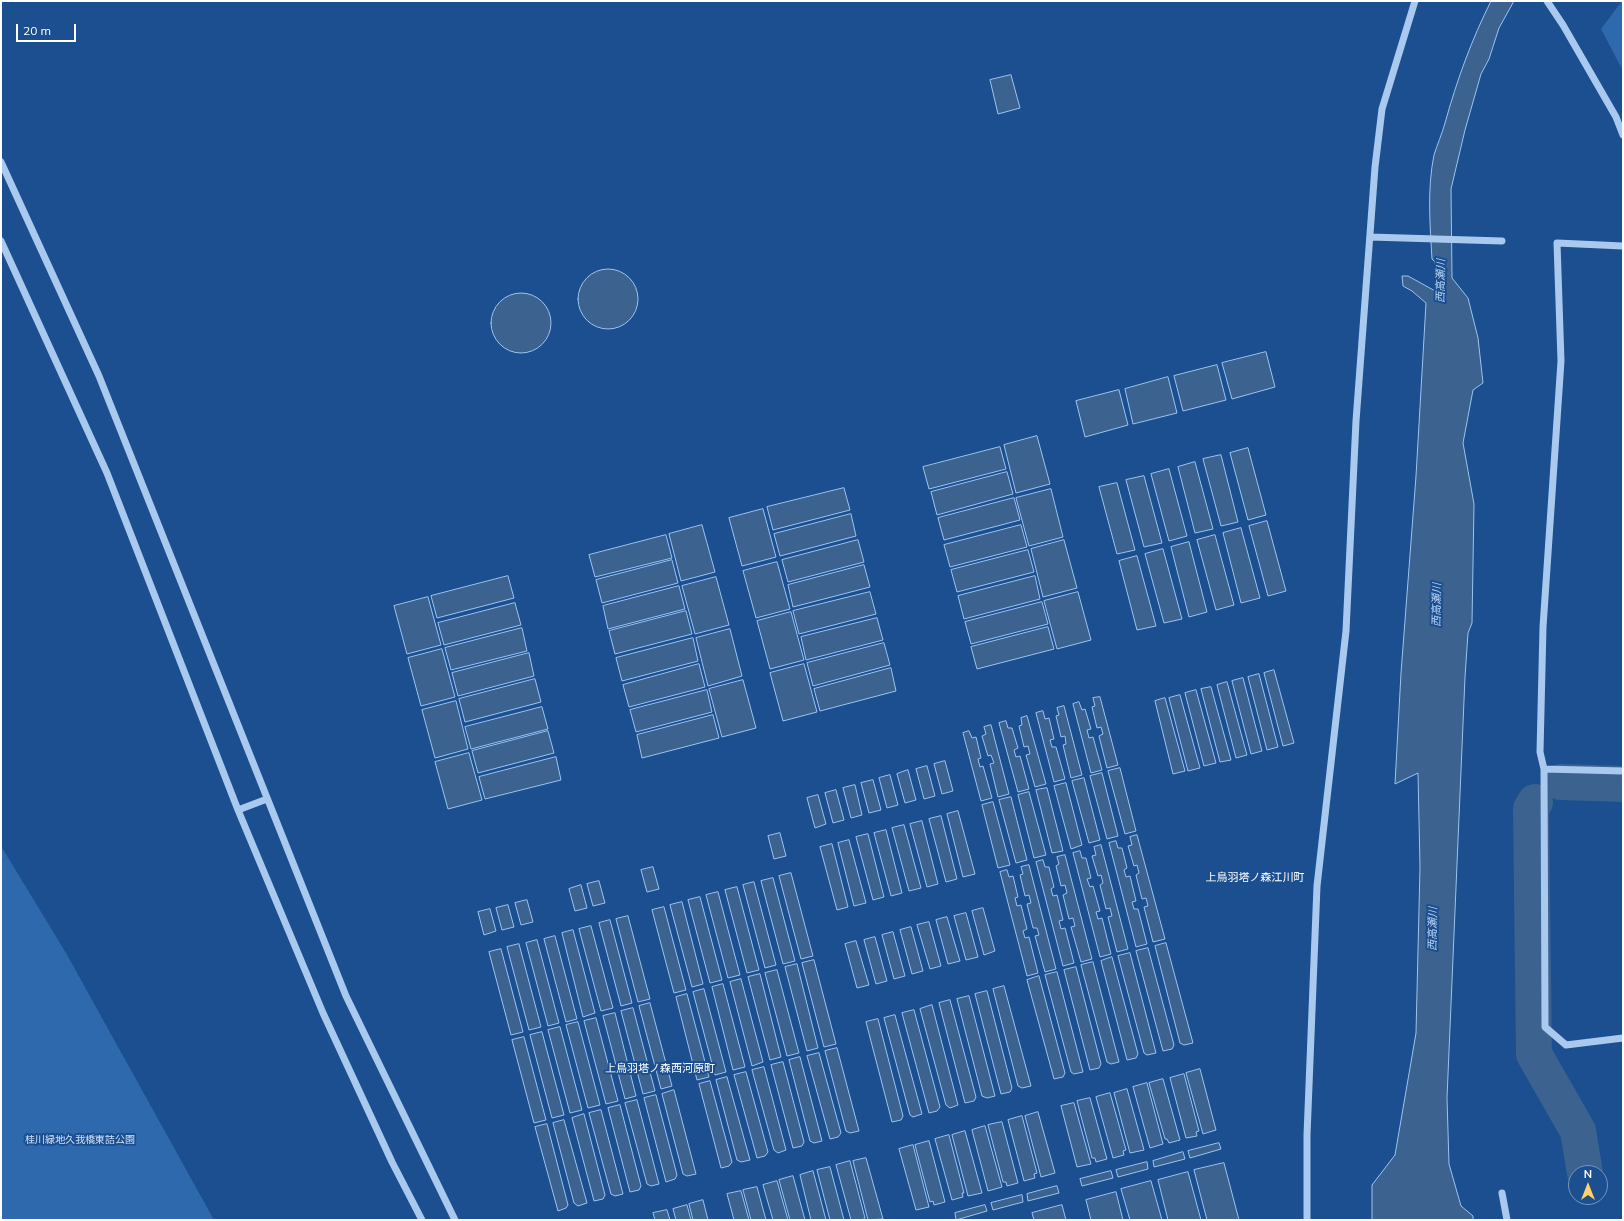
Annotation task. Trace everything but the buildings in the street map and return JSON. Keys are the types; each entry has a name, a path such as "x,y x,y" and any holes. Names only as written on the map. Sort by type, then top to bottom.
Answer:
{"street":[{"path":"1307,1220 1307,1135 1317,886 1346,631 1356,421 1375,168 1382,109 1416,1"},
{"path":"1547,1 1563,25 1616,117 1623,135"},
{"path":"1,162 99,376 346,996 455,1220"},
{"path":"1370,237 1502,241"},
{"path":"1,241 107,473 238,810 323,1013 392,1162 422,1220"},
{"path":"1623,246 1557,243 1561,361 1543,627 1540,752 1544,769 1545,1027 1566,1045 1623,1038"},
{"path":"1544,769 1623,771"},
{"path":"238,810 267,799"},
{"path":"1502,1193 1507,1220"}],"green space":[{"path":"1623,1 1623,71 1601,29"},
{"name":"桂川緑地久我橋東詰公園","path":"1,846 66,953 214,1220 1,1220"}],"water":[{"name":"西高瀬川","path":"1491,1 1514,1 1499,28 1489,59 1481,74 1465,130 1451,189 1452,278 1468,298 1478,338 1483,383 1473,390 1463,443 1474,504 1472,623 1468,633 1465,677 1447,1098 1449,1164 1461,1206 1473,1216 1473,1220 1372,1220 1372,1185 1395,1155 1416,1033 1420,867 1418,773 1395,784 1426,303 1412,291 1403,286 1402,276 1408,276 1437,292 1435,262 1432,259 1430,220 1430,181 1434,155 1465,61"},
{"path":"1011,75 1020,108 998,114 990,80"},
{"path":"602,269 614,269 625,274 633,282 638,293 636,311 625,324 614,329 602,329 591,324 583,316 578,305 578,293 583,282 591,274"},
{"path":"521,293 533,295 546,306 549,311 551,323 549,335 538,348 533,351 521,353 509,351 496,340 493,335 491,323 493,311 504,298 509,295"},
{"path":"1266,352 1275,387 1232,399 1222,363"},
{"path":"1217,365 1226,400 1183,411 1174,376"},
{"path":"1168,377 1177,413 1133,424 1125,389"},
{"path":"1119,390 1128,425 1085,437 1076,401"},
{"path":"1037,436 1050,484 1016,493 1004,445"},
{"path":"1000,447 1006,469 929,489 923,467"},
{"path":"1248,448 1266,515 1248,520 1230,453"},
{"path":"1221,455 1238,522 1221,526 1203,459"},
{"path":"1195,462 1213,529 1195,533 1178,467"},
{"path":"1169,469 1187,536 1169,541 1151,474"},
{"path":"1007,472 1013,494 937,515 931,492"},
{"path":"1144,476 1162,543 1144,547 1126,480"},
{"path":"1117,483 1135,550 1117,554 1099,487"},
{"path":"844,488 850,510 773,530 767,507"},
{"path":"1051,489 1063,537 1029,546 1016,498"},
{"path":"1014,498 1020,520 944,540 938,518"},
{"path":"763,509 776,557 742,566 729,518"},
{"path":"851,514 856,536 780,556 774,534"},
{"path":"1267,521 1286,591 1268,596 1249,526"},
{"path":"702,525 715,572 681,581 669,534"},
{"path":"1021,525 1027,547 950,567 944,545"},
{"path":"1241,528 1260,598 1241,603 1223,533"},
{"path":"666,535 672,558 595,577 589,555"},
{"path":"1215,535 1234,605 1216,610 1197,540"},
{"path":"858,540 864,562 788,582 782,560"},
{"path":"1064,540 1077,588 1043,597 1031,549"},
{"path":"1189,542 1207,612 1189,617 1171,547"},
{"path":"1163,549 1182,619 1164,623 1145,554"},
{"path":"1028,550 1034,572 957,592 951,570"},
{"path":"1137,556 1156,626 1137,630 1119,561"},
{"path":"672,560 678,583 602,603 596,580"},
{"path":"777,562 790,609 756,618 743,571"},
{"path":"864,565 870,587 793,607 788,585"},
{"path":"508,576 514,598 437,618 431,596"},
{"path":"1035,576 1040,599 964,619 958,596"},
{"path":"716,577 729,625 695,634 682,586"},
{"path":"679,586 685,609 608,629 603,606"},
{"path":"870,592 876,614 799,634 793,611"},
{"path":"1078,592 1091,640 1057,649 1044,601"},
{"path":"428,597 441,645 407,654 394,606"},
{"path":"1042,602 1048,624 971,644 965,622"},
{"path":"515,603 521,625 444,645 438,623"},
{"path":"686,611 692,634 615,654 609,631"},
{"path":"791,612 804,660 770,669 757,621"},
{"path":"877,618 883,640 806,660 801,637"},
{"path":"1048,627 1054,649 977,669 971,647"},
{"path":"522,628 527,651 451,670 445,648"},
{"path":"730,629 742,676 708,686 696,638"},
{"path":"693,638 698,661 622,681 616,658"},
{"path":"884,643 890,665 813,686 807,663"},
{"path":"442,649 455,697 421,706 408,658"},
{"path":"529,653 534,676 458,696 452,673"},
{"path":"699,664 705,687 629,707 623,685"},
{"path":"804,664 817,712 783,721 770,673"},
{"path":"891,668 896,691 820,711 814,689"},
{"path":"1274,670 1294,743 1283,746 1264,673"},
{"path":"1259,674 1278,747 1267,750 1248,677"},
{"path":"1243,678 1262,751 1251,754 1232,681"},
{"path":"535,679 541,702 465,722 459,699"},
{"path":"743,680 756,728 722,737 709,689"},
{"path":"1227,682 1247,755 1236,758 1217,685"},
{"path":"1211,687 1231,760 1220,762 1201,689"},
{"path":"707,690 712,712 636,732 630,710"},
{"path":"1196,690 1216,763 1204,766 1185,693"},
{"path":"1180,695 1200,768 1188,771 1169,698"},
{"path":"1100,697 1118,765 1107,768 1099,736 1103,734 1101,727 1097,728 1092,707 1095,706 1093,698"},
{"path":"1165,698 1185,771 1173,774 1155,701"},
{"path":"456,701 468,749 435,758 422,710"},
{"path":"1079,702 1082,710 1085,709 1091,729 1087,730 1089,738 1093,737 1102,770 1091,773 1073,704"},
{"path":"1064,706 1082,775 1071,778 1063,745 1066,744 1065,736 1061,737 1056,716 1059,715 1057,708"},
{"path":"542,707 548,729 471,749 465,727"},
{"path":"1043,711 1045,719 1049,718 1054,739 1050,740 1052,747 1056,747 1065,779 1054,782 1036,713"},
{"path":"713,715 719,738 642,758 637,735"},
{"path":"1027,716 1046,784 1035,787 1026,755 1030,754 1028,746 1024,747 1019,726 1022,725 1021,718"},
{"path":"1006,721 1008,728 1012,728 1018,748 1014,750 1016,757 1020,756 1029,789 1018,792 999,723"},
{"path":"991,725 1009,794 998,797 990,764 994,763 991,755 988,756 982,736 986,734 984,727"},
{"path":"548,731 554,753 478,773 472,751"},
{"path":"969,731 972,738 976,737 981,758 978,759 980,767 983,766 992,798 981,801 963,733"},
{"path":"469,753 482,800 448,809 435,762"},
{"path":"556,757 561,780 485,799 479,777"},
{"path":"945,761 953,791 942,794 934,764"},
{"path":"927,766 935,796 924,799 916,769"},
{"path":"1120,768 1136,831 1125,834 1108,771"},
{"path":"908,770 916,800 905,803 897,774"},
{"path":"1102,773 1118,836 1107,839 1090,776"},
{"path":"890,775 898,805 887,808 879,778"},
{"path":"1084,778 1100,840 1089,843 1072,781"},
{"path":"873,780 881,810 869,813 861,783"},
{"path":"1066,783 1082,845 1071,849 1054,786"},
{"path":"855,785 862,815 851,818 843,788"},
{"path":"1047,788 1063,851 1052,853 1036,790"},
{"path":"836,790 844,820 833,823 825,793"},
{"path":"1029,792 1046,855 1034,858 1018,795"},
{"path":"818,795 826,824 815,828 807,798"},
{"path":"1011,797 1027,860 1016,863 999,800"},
{"path":"993,802 1010,865 998,868 982,805"},
{"path":"958,811 975,874 963,877 947,814"},
{"path":"941,816 957,879 946,882 929,819"},
{"path":"922,821 938,884 927,887 910,824"},
{"path":"904,825 921,888 909,891 892,828"},
{"path":"886,830 902,893 891,896 874,833"},
{"path":"780,833 786,856 774,859 768,836"},
{"path":"868,834 884,897 873,900 856,837"},
{"path":"1137,835 1165,939 1153,942 1144,907 1148,906 1146,898 1142,899 1136,875 1139,873 1137,865 1134,866 1128,846 1132,845 1130,837"},
{"path":"849,840 866,903 854,906 838,843"},
{"path":"1116,841 1118,848 1122,848 1127,868 1124,870 1126,877 1130,876 1136,901 1132,902 1134,909 1138,909 1147,944 1136,947 1109,843"},
{"path":"832,844 848,907 837,910 820,847"},
{"path":"1101,845 1128,949 1117,952 1108,917 1112,916 1110,908 1106,909 1100,885 1103,883 1101,875 1098,876 1092,856 1096,855 1094,847"},
{"path":"1080,851 1082,858 1086,858 1091,878 1087,879 1090,887 1093,886 1100,911 1096,912 1098,919 1102,918 1111,954 1100,957 1073,853"},
{"path":"1065,855 1092,959 1081,962 1071,927 1075,926 1073,918 1069,919 1063,895 1067,893 1065,885 1061,886 1056,866 1059,864 1057,857"},
{"path":"1043,860 1045,867 1049,867 1054,887 1051,889 1053,896 1057,895 1063,920 1059,921 1061,929 1065,928 1074,963 1063,966 1036,862"},
{"path":"1029,865 1056,969 1045,972 1035,936 1039,935 1037,928 1033,928 1027,904 1031,903 1029,895 1025,896 1020,875 1023,874 1021,867"},
{"path":"653,867 659,889 647,892 641,870"},
{"path":"1007,870 1009,877 1013,876 1018,897 1015,898 1017,906 1021,905 1027,929 1023,931 1025,938 1029,937 1038,973 1027,976 1000,872"},
{"path":"791,873 813,956 801,959 779,876"},
{"path":"773,878 795,961 783,964 761,881"},
{"path":"599,881 605,903 593,906 587,884"},
{"path":"754,882 776,965 765,968 743,885"},
{"path":"581,885 587,908 575,911 569,889"},
{"path":"737,887 759,970 747,973 725,890"},
{"path":"718,892 740,975 728,978 706,895"},
{"path":"700,897 722,980 710,983 688,900"},
{"path":"527,900 533,922 521,925 515,903"},
{"path":"682,902 703,984 692,987 670,905"},
{"path":"508,905 514,927 502,930 496,908"},
{"path":"664,907 686,990 674,993 652,910"},
{"path":"983,908 995,951 984,955 972,911"},
{"path":"490,909 496,931 484,935 478,912"},
{"path":"966,913 978,957 966,960 954,916"},
{"path":"628,916 650,999 638,1002 616,919"},
{"path":"947,917 960,961 948,964 936,920"},
{"path":"610,920 632,1003 621,1006 599,923"},
{"path":"929,922 941,966 930,969 917,925"},
{"path":"591,926 613,1008 601,1011 579,929"},
{"path":"911,927 923,971 912,974 900,930"},
{"path":"573,930 595,1013 583,1017 562,933"},
{"path":"893,932 905,976 894,979 882,935"},
{"path":"555,936 577,1019 566,1022 544,939"},
{"path":"875,937 887,981 876,984 864,940"},
{"path":"537,940 559,1023 548,1026 526,943"},
{"path":"856,941 869,985 857,988 845,944"},
{"path":"1166,943 1193,1043 1184,1045 1180,1043 1155,946"},
{"path":"519,944 541,1027 529,1030 507,947"},
{"path":"1148,948 1174,1045 1172,1049 1163,1051 1136,951"},
{"path":"501,949 523,1032 511,1035 489,952"},
{"path":"1130,953 1156,1053 1147,1055 1144,1053 1118,956"},
{"path":"1112,957 1138,1054 1136,1058 1127,1060 1101,961"},
{"path":"814,960 836,1044 824,1047 802,963"},
{"path":"1093,962 1119,1062 1111,1064 1107,1062 1081,965"},
{"path":"797,964 818,1048 807,1051 785,967"},
{"path":"1076,967 1101,1064 1099,1068 1090,1070 1064,970"},
{"path":"777,970 799,1053 787,1056 765,973"},
{"path":"1057,972 1083,1072 1074,1074 1071,1072 1045,975"},
{"path":"760,974 781,1057 770,1060 748,977"},
{"path":"1039,976 1065,1073 1063,1077 1054,1079 1027,980"},
{"path":"741,979 763,1062 752,1066 730,982"},
{"path":"723,984 745,1067 733,1070 712,987"},
{"path":"1004,986 1031,1086 1022,1088 1018,1086 993,989"},
{"path":"704,989 726,1072 715,1075 693,992"},
{"path":"987,991 1012,1088 1010,1092 1001,1094 975,994"},
{"path":"687,994 709,1077 697,1080 676,997"},
{"path":"969,996 995,1096 987,1098 982,1096 957,999"},
{"path":"950,1000 976,1097 974,1101 965,1103 939,1003"},
{"path":"650,1003 672,1086 661,1089 639,1006"},
{"path":"932,1005 958,1105 950,1108 946,1105 920,1009"},
{"path":"633,1008 655,1091 643,1094 621,1011"},
{"path":"914,1010 940,1107 937,1111 929,1113 902,1013"},
{"path":"615,1013 636,1096 625,1099 603,1016"},
{"path":"895,1015 922,1114 913,1117 910,1115 884,1018"},
{"path":"596,1018 618,1101 606,1104 584,1021"},
{"path":"878,1019 903,1116 901,1120 892,1122 866,1022"},
{"path":"578,1022 600,1105 588,1108 566,1025"},
{"path":"560,1027 582,1110 570,1113 548,1030"},
{"path":"542,1032 564,1115 552,1118 530,1035"},
{"path":"524,1037 546,1120 534,1123 512,1040"},
{"path":"837,1048 859,1131 850,1133 846,1131 825,1051"},
{"path":"819,1053 841,1133 838,1137 830,1139 807,1056"},
{"path":"800,1057 822,1141 814,1143 810,1141 789,1060"},
{"path":"783,1062 804,1142 802,1146 793,1148 771,1065"},
{"path":"764,1067 786,1150 778,1153 774,1150 752,1070"},
{"path":"1200,1069 1216,1130 1203,1134 1186,1073"},
{"path":"746,1072 768,1152 765,1156 757,1158 734,1075"},
{"path":"1184,1074 1199,1131 1196,1132 1197,1136 1186,1138 1170,1078"},
{"path":"727,1077 750,1160 741,1162 737,1160 716,1080"},
{"path":"1163,1079 1180,1140 1169,1143 1167,1139 1165,1139 1149,1083"},
{"path":"710,1081 732,1162 729,1166 721,1168 699,1084"},
{"path":"1147,1083 1163,1144 1150,1148 1133,1087"},
{"path":"1127,1089 1144,1150 1130,1153 1114,1093"},
{"path":"674,1090 696,1174 687,1176 683,1174 662,1094"},
{"path":"1110,1093 1126,1150 1123,1151 1124,1155 1113,1158 1096,1097"},
{"path":"656,1095 677,1175 675,1179 666,1182 644,1098"},
{"path":"1090,1098 1107,1159 1096,1162 1095,1158 1092,1158 1077,1101"},
{"path":"637,1100 659,1184 651,1186 647,1184 625,1103"},
{"path":"1074,1103 1091,1164 1077,1167 1061,1106"},
{"path":"620,1105 641,1186 639,1190 630,1192 608,1108"},
{"path":"601,1110 623,1194 615,1196 611,1194 589,1113"},
{"path":"1038,1112 1055,1173 1041,1177 1025,1116"},
{"path":"584,1114 605,1195 603,1199 594,1201 572,1118"},
{"path":"1022,1116 1037,1173 1034,1174 1035,1178 1024,1181 1008,1120"},
{"path":"564,1120 587,1203 578,1206 574,1203 553,1123"},
{"path":"1002,1122 1018,1183 1007,1186 1006,1182 1003,1182 988,1125"},
{"path":"547,1124 568,1205 566,1208 558,1211 535,1127"},
{"path":"985,1126 1002,1187 988,1191 972,1130"},
{"path":"965,1131 982,1193 968,1196 952,1135"},
{"path":"949,1135 964,1193 962,1193 963,1197 952,1200 935,1139"},
{"path":"929,1141 945,1202 934,1205 933,1201 930,1202 915,1145"},
{"path":"1219,1143 1221,1149 1190,1158 1188,1151"},
{"path":"913,1145 929,1207 916,1210 899,1149"},
{"path":"1183,1152 1185,1159 1154,1167 1153,1161"},
{"path":"866,1158 883,1219 868,1220 853,1161"},
{"path":"850,1161 865,1218 862,1220 851,1220 836,1165"},
{"path":"1147,1162 1148,1169 1118,1177 1116,1170"},
{"path":"1224,1163 1239,1220 1207,1220 1194,1170"},
{"path":"830,1167 844,1220 830,1220 817,1170"},
{"path":"813,1171 826,1220 811,1220 800,1175"},
{"path":"1111,1171 1113,1178 1082,1186 1080,1179"},
{"path":"1188,1172 1201,1220 1168,1220 1158,1180"},
{"path":"793,1176 805,1220 790,1220 779,1180"},
{"path":"777,1181 788,1220 773,1220 763,1185"},
{"path":"1151,1181 1162,1220 1130,1220 1121,1189"},
{"path":"1057,1186 1059,1193 1028,1201 1027,1194"},
{"path":"757,1187 766,1220 751,1220 743,1190"},
{"path":"741,1191 749,1220 734,1220 727,1194"},
{"path":"1116,1192 1123,1220 1091,1220 1086,1200"},
{"path":"1022,1195 1023,1202 993,1210 991,1203"},
{"path":"703,1200 708,1220 693,1220 689,1204"},
{"path":"687,1205 691,1220 676,1220 673,1209"},
{"path":"985,1205 987,1211 956,1220 955,1213"},
{"path":"1062,1205 1066,1220 1034,1220 1032,1213"},
{"path":"667,1210 670,1220 655,1220 653,1213"}],"waterway":[{"path":"1561,782 1623,784"},
{"path":"1535,802 1531,809 1534,1054 1578,1131 1584,1165"}],"district":[{"name":"上鳥羽塔ノ森江川町","path":"1255,878"},
{"name":"上鳥羽塔ノ森西河原町","path":"660,1069"}]}
